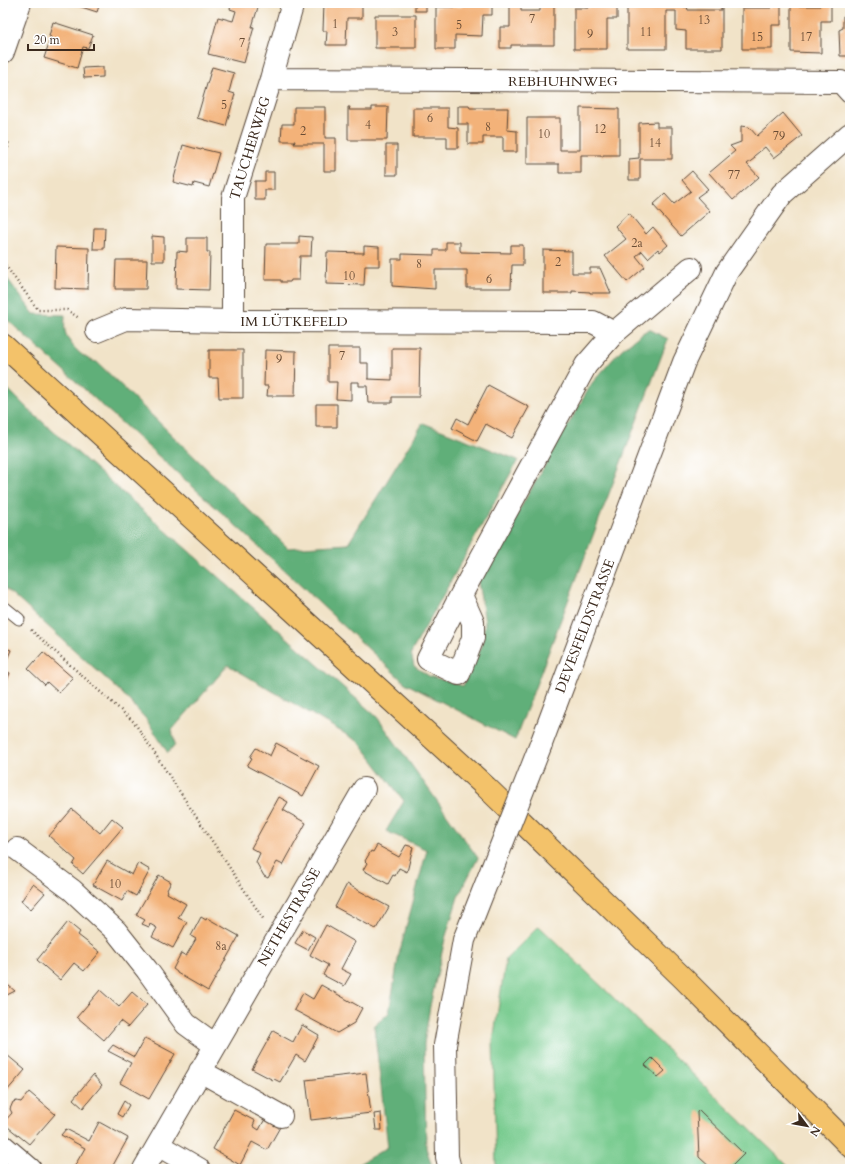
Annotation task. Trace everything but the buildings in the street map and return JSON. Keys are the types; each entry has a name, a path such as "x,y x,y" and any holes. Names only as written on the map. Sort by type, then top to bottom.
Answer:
{"highway":[{"path":"3,345 486,787 683,978 850,1146"}],"street":[{"path":"3,52 20,3"},
{"name":"TAUCHERWEG","path":"233,321 233,198 271,79 293,3"},
{"name":"REBHUHNWEG","path":"271,79 841,82 850,92"},
{"name":"DEVESFELDSTRASSE","path":"450,1169 447,1157 445,1045 464,940 541,744 684,362 727,272 782,194 850,134"},
{"path":"461,595 586,365 614,333 691,268"},
{"name":"IM LÜTKEFELD","path":"97,331 126,319 233,321 594,322 614,333"},
{"name":"NETHESTRASSE","path":"144,1169 364,789"},
{"path":"17,848 72,890 116,931 147,970 186,1024 215,1045"},
{"path":"200,1071 281,1116"},
{"path":"158,1145 199,1169"},
{"path":"3,1146 30,1169"}],"lane":[{"path":"3,606 18,619"}],"path":[{"path":"3,137 9,144 3,163"},
{"path":"3,262 38,310 67,310 97,331"},
{"path":"18,619 134,722 263,920 280,932"}],"green space":[{"path":"3,273 34,314 65,315 65,329 67,336 77,351 92,361 97,362 288,548 348,544 423,423 518,460 411,653 414,666 429,676 463,686 482,646 485,622 478,582 592,383 621,350 649,329 668,339 515,740 405,683 243,532 3,316"},
{"path":"3,384 29,410 377,717 478,858 458,897 445,939 430,1006 424,1044 426,1148 433,1169 360,1169 357,1165 388,1147 374,1026 389,1013 399,954 427,850 386,831 404,801 359,742 228,665 172,730 175,744 168,753 146,719 121,692 3,586"},
{"path":"539,926 791,1169 496,1169 493,1041 506,959"}]}
